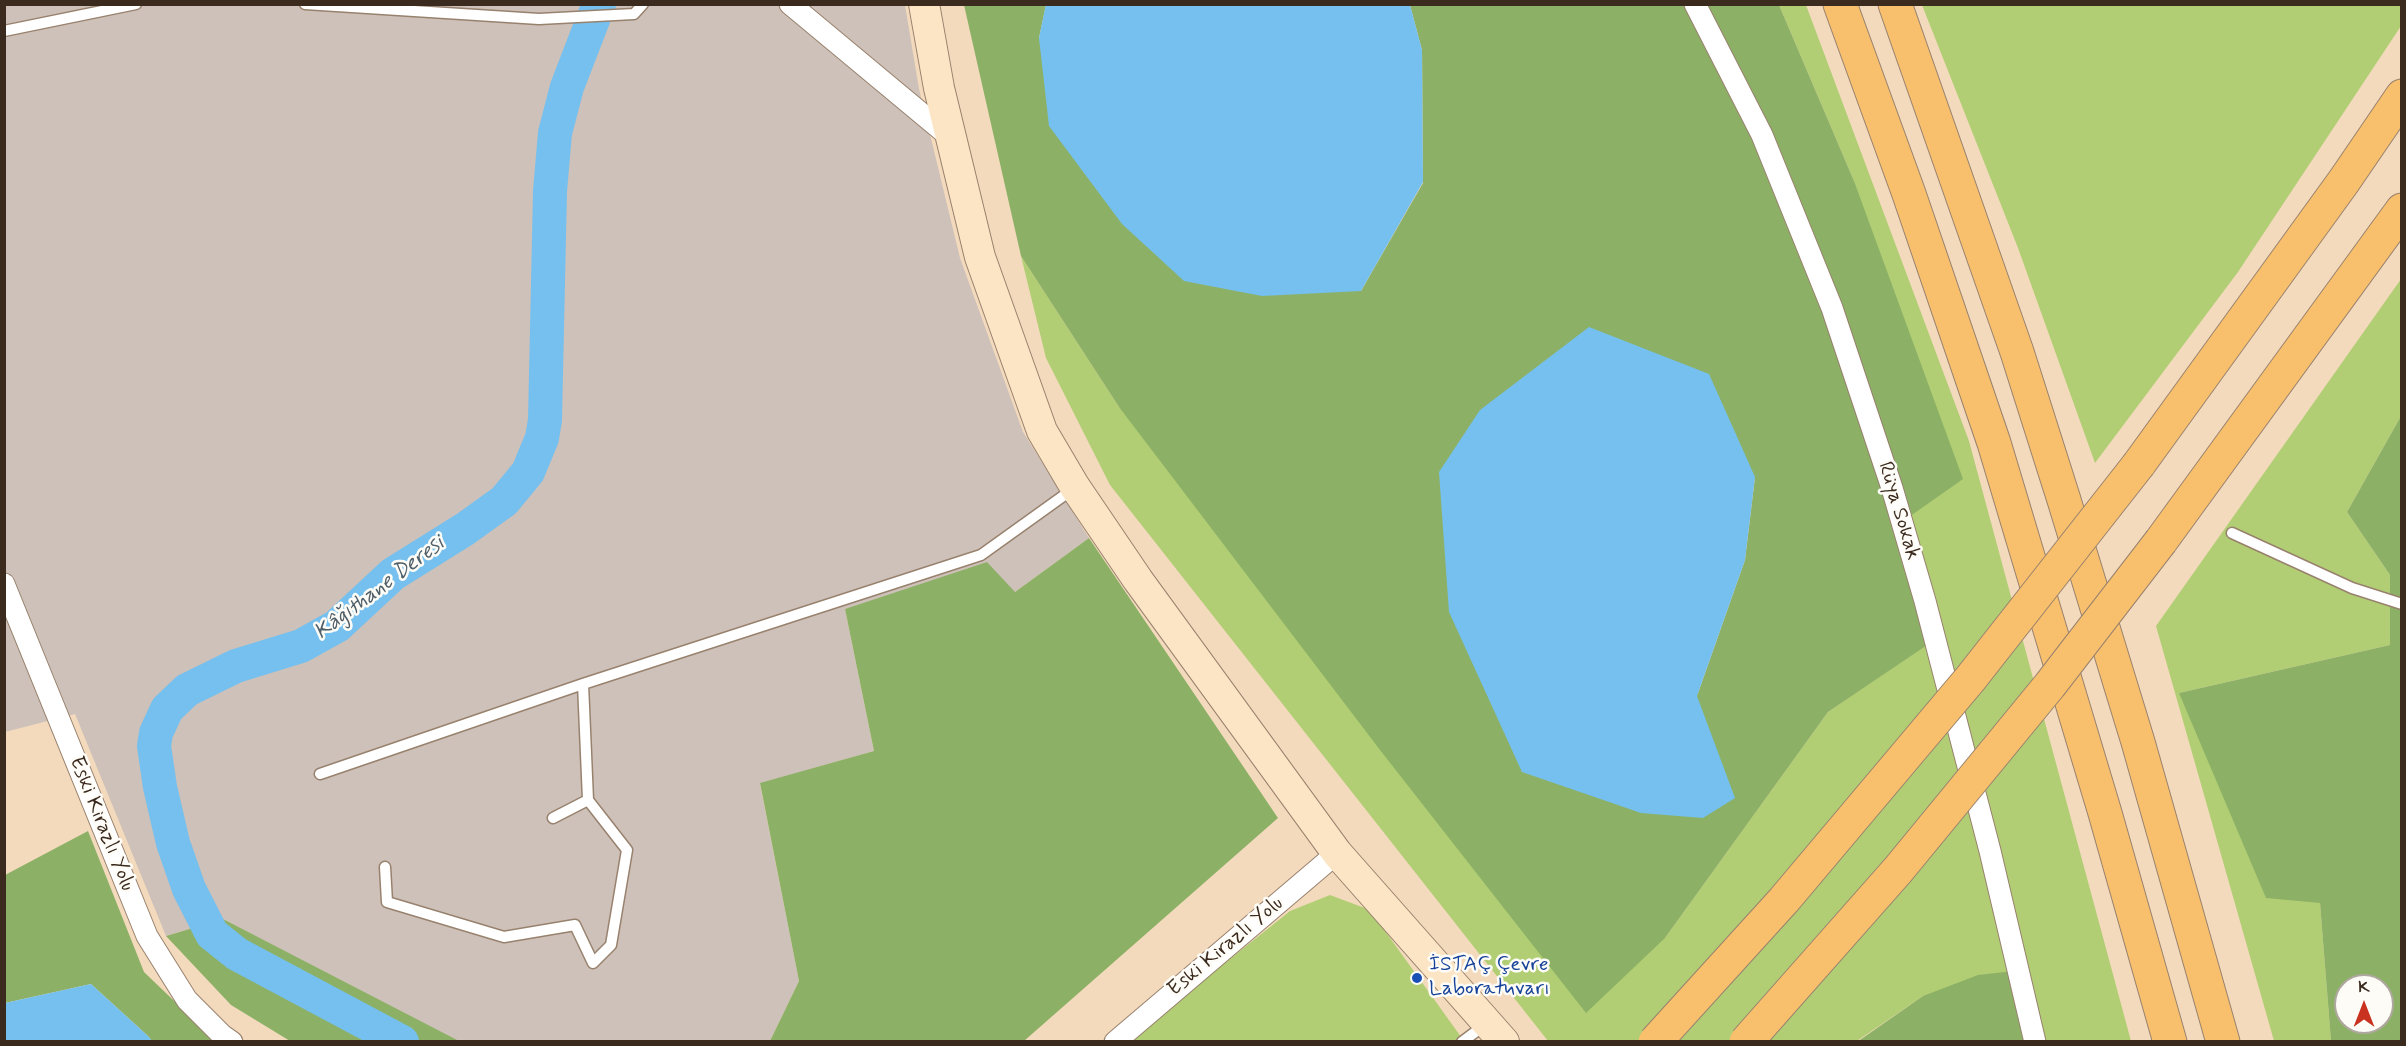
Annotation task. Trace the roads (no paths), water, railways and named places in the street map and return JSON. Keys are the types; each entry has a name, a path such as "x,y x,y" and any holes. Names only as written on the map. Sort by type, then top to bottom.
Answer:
{"highway":[{"path":"1840,4 1909,194 1990,432 2105,813 2170,1041"},
{"path":"1895,4 2017,352 2061,489 2139,742 2223,1041"},
{"path":"1655,1041 1784,900 1971,678 2139,464 2344,181 2402,96"},
{"path":"1746,1041 1898,870 2050,686 2161,541 2402,210"}],"main road":[{"path":"924,4 939,88 980,257 1042,431 1075,487 1145,590 1337,853 1496,1032"}],"street":[{"path":"790,4 951,138"},
{"name":"Rüya Sokak","path":"1695,4 1762,135 1832,308 1892,488 1925,602 1990,851 2035,1041"},
{"name":"Eski Kirazlı Yolu","path":"4,584 147,936 187,1000 222,1035 232,1041"},
{"name":"Eski Kirazlı Yolu","path":"1115,1041 1337,853"}],"lane":[{"path":"4,31 136,4"},
{"path":"305,4 539,19 634,14 643,4"},
{"path":"320,774 583,684 981,555 1075,487"},
{"path":"2232,533 2352,588 2402,604"},
{"path":"385,867 387,902 504,937 575,925 593,963 611,945 627,850 588,800 583,684"},
{"path":"553,818 588,800"},
{"path":"1462,1041 1496,1032"}],"water":[{"path":"1046,4 1410,5 1422,50 1423,182 1361,291 1262,296 1184,281 1122,224 1049,126 1039,38"},
{"path":"1589,327 1709,374 1755,477 1745,560 1697,696 1735,798 1703,818 1641,813 1522,772 1449,612 1439,472 1480,410"},
{"path":"91,984 152,1041 5,1041 5,1003"}],"waterway":[{"name":"Kâğıthane Deresi","path":"402,1042 237,954 212,934 189,889 173,843 160,787 154,746 156,733 167,709 187,690 236,666 301,646 337,626 393,574 465,529 504,501 528,472 542,438 545,420 550,191 555,133 567,87 599,4"}],"place":[{"name":"İSTAÇ Çevre Laboratuvarı","path":"1417,978"}]}
